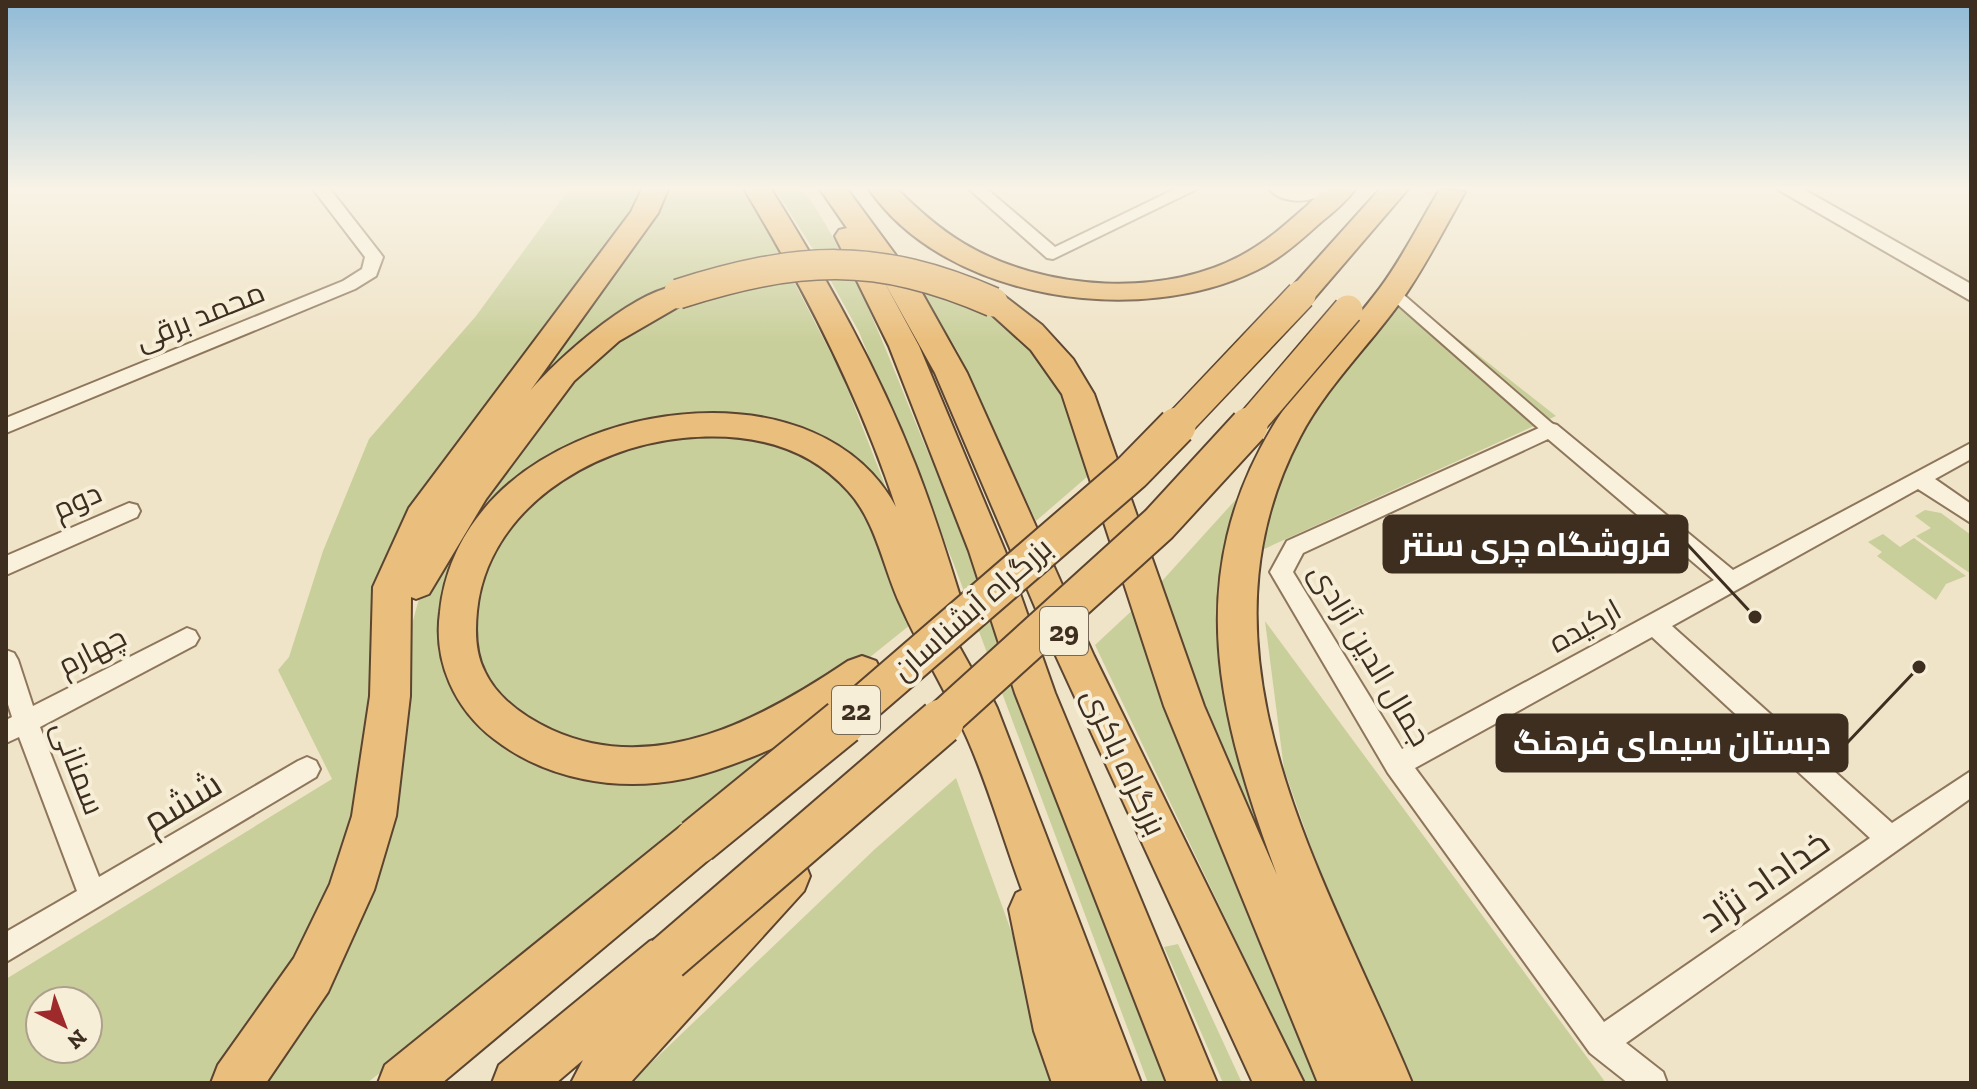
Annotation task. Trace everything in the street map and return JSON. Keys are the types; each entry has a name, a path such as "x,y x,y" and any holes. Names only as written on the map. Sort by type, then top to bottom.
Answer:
{"highway":[{"path":"390,696 392,587 427,508 624,240"},
{"path":"790,240 875,408 912,502 983,728 1116,1083"},
{"path":"852,240 872,287 904,346 987,551 1035,693 1192,1083"},
{"name":"بزرگراه باکری","path":"869,240 902,284 951,373 1075,656 1279,1083"},
{"path":"937,240 983,266 1038,283 1124,290 1196,281 1246,264 1282,240"},
{"name":"بزرگراه آبشناسان","path":"403,1083 869,700 1132,472 1350,240"},
{"name":"بزرگراه آبشناسان","path":"517,1083 866,789 1185,499 1409,240"},
{"path":"1387,1083 1279,824 1247,720 1236,640 1240,569 1254,508 1277,449 1317,388 1392,292 1423,240"},
{"path":"236,1083 311,975 351,890 374,816 390,696 411,594 433,551 489,467 550,387 572,364 630,320 678,294 728,277 780,266 844,263 882,265 918,273 993,302 1028,328 1056,355 1078,394 1184,706 1312,1015 1344,1083"},
{"path":"983,728 909,584 875,500 838,461 785,433 741,425 686,425 632,435 600,447 545,476 520,494 493,522 478,545 459,588 458,647 464,672 479,697 511,729 542,748 593,764 633,766 712,756 782,727 818,706 862,673 1010,575"},
{"path":"1004,782 1059,1031 1077,1083"},
{"path":"596,1083 866,789"}],"street":[{"name":"محمد برقی","path":"6,426 349,285 370,272 374,257 361,240"},
{"path":"1036,240 1053,254 1083,240"},
{"path":"1876,240 1971,294"},
{"path":"1392,292 1550,430 1732,582"},
{"name":"جمال الدین آزادی","path":"1550,430 1295,547 1281,572 1397,765 1601,1042 1652,1083"},
{"name":"ارکیده","path":"1397,765 1971,450"},
{"path":"1919,479 1971,515"},
{"name":"دوم","path":"6,566 129,511"},
{"path":"1654,624 1891,839"},
{"name":"چهارم","path":"16,727 187,638"},
{"name":"سمنانی","path":"6,660 16,727 93,897"},
{"name":"ششم","path":"6,948 307,769"},
{"name":"خداداد نژاد","path":"1601,1042 1971,783"}],"green space":[{"path":"532,240 609,240 406,522 373,754 339,886 219,1083 6,1083 6,979 332,779 278,670 289,657 323,551 369,439 476,316"},
{"path":"627,240 773,240 786,260 633,309 415,548"},
{"path":"807,240 834,240 874,322 1025,693 1169,1083 1148,1083 953,562 859,332"},
{"path":"788,270 842,375 894,508 866,474 706,417 517,488 444,656 602,777 860,685 494,984 367,1083 248,1083 311,993 423,584 553,395 651,312"},
{"path":"913,278 984,304 1046,357 1095,470 1036,521 958,352"},
{"path":"1395,301 1411,302 1556,416 1251,555 1300,426"},
{"path":"687,433 783,440 857,487 915,621 854,670 706,748 567,746 486,686 467,618 500,527 585,461"},
{"path":"1239,496 1225,570 1360,1083 1152,592"},
{"path":"1925,510 1941,513 1971,535 1971,574 1916,536 1931,528 1915,516"},
{"path":"1883,534 1900,547 1914,538 1966,576 1946,584 1936,600 1877,556 1882,552 1868,542"},
{"path":"1139,604 1331,1083 1304,1083 1095,645"},
{"path":"1265,621 1606,1083 1409,1083 1336,919 1284,769"},
{"path":"956,778 1066,1083 630,1083 875,849"},
{"path":"1178,944 1242,1083 1223,1083 1164,947"}],"place":[{"name":"فروشگاه چری سنتر","path":"1755,617"},
{"name":"دبستان سیمای فرهنگ","path":"1919,667"}]}
